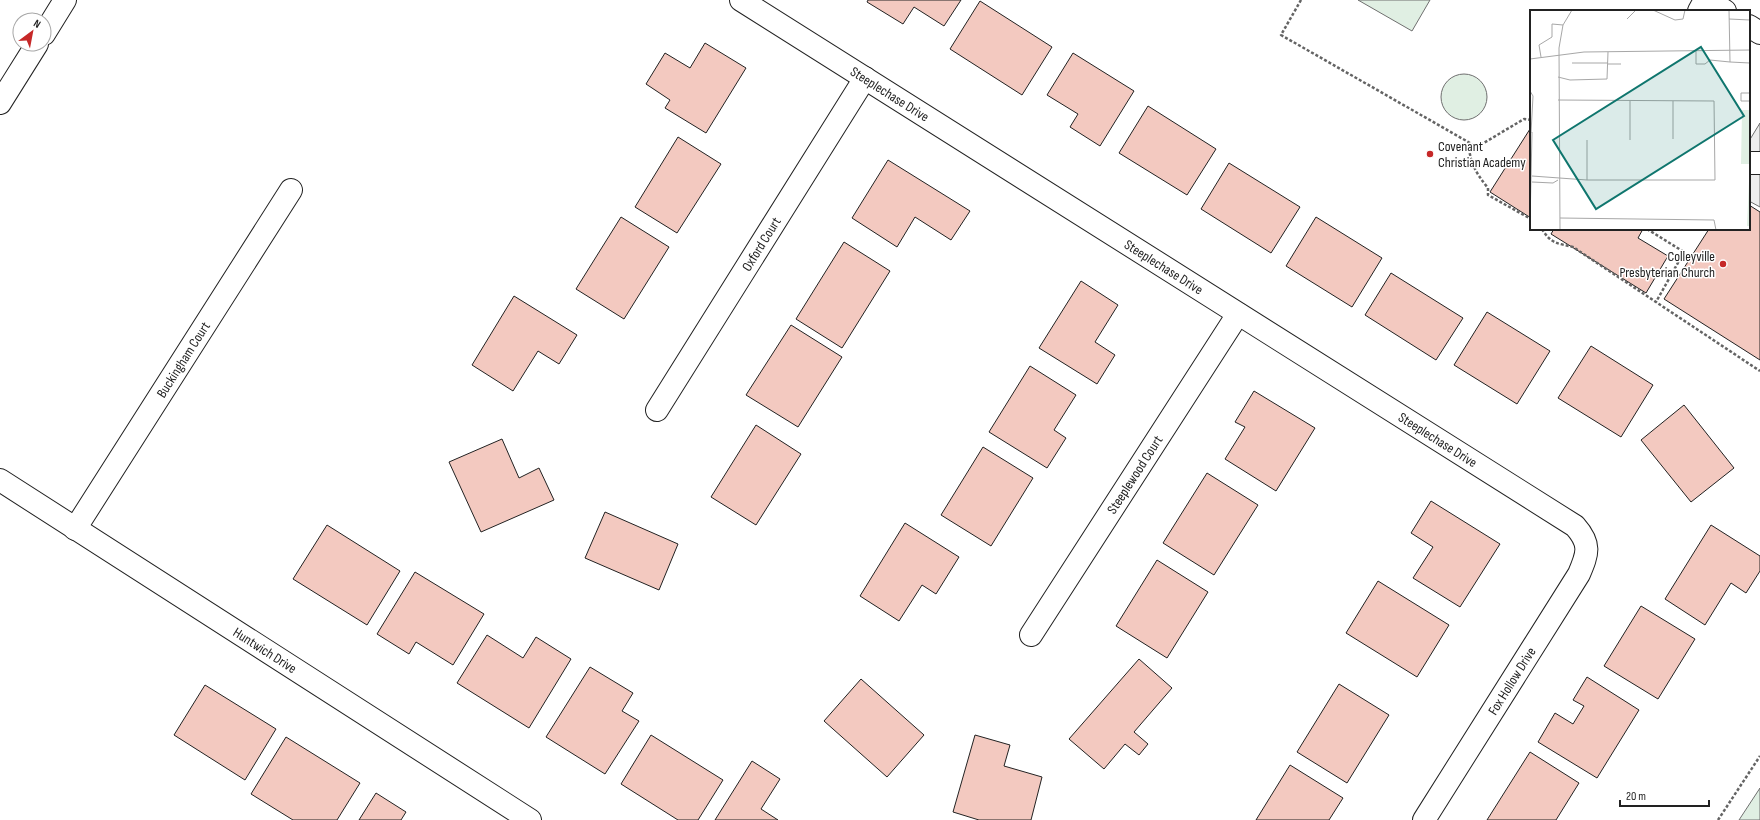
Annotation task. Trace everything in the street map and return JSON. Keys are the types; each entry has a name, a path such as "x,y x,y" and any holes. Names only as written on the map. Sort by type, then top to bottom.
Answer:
{"street":[{"path":"52,21 65,0"},
{"name":"Steeplechase Drive","path":"741,0 1575,526 1585,537"},
{"path":"1700,10 1706,0 1723,10"},
{"path":"1750,27 1760,33"},
{"path":"0,104 32,52"},
{"name":"Oxford Court","path":"657,410 865,78"},
{"name":"Buckingham Court","path":"75,529 291,190"},
{"name":"Steeplewood Court","path":"1031,635 1238,314"},
{"name":"Huntwich Drive","path":"0,480 530,820"},
{"name":"Fox Hollow Drive","path":"1424,820 1579,574 1587,556 1585,537"}],"path":[{"path":"1301,0 1281,35 1477,147 1524,119 1530,120"},
{"path":"1469,142 1469,158 1480,178 1488,188 1488,195 1530,218"},
{"path":"1542,230 1546,238 1557,243 1573,247 1760,371"},
{"path":"1649,230 1684,252 1656,302"},
{"path":"1718,820 1760,756"}],"green space":[{"path":"1358,0 1430,0 1412,31"},
{"path":"1469,74 1481,80 1486,88 1486,106 1481,114 1473,119 1459,120 1447,114 1442,106 1441,92 1447,80 1455,75"},
{"path":"1760,788 1760,820 1739,820"}],"shaded area":[{"path":"1760,123 1760,207 1750,202 1750,139"}],"building":[{"path":"868,0 961,0 944,26 914,7 903,24 867,2"},
{"path":"980,1 1052,47 1022,95 950,49"},
{"path":"705,43 746,68 706,133 665,108 670,100 646,84 665,53 690,68"},
{"path":"1073,53 1134,91 1100,146 1070,127 1078,114 1047,95"},
{"path":"1148,106 1216,149 1187,195 1119,153"},
{"path":"1530,129 1530,217 1490,192"},
{"path":"678,137 721,164 677,233 635,207"},
{"path":"888,160 970,211 951,240 915,217 897,247 852,218"},
{"path":"1229,163 1300,207 1271,253 1201,209"},
{"name":"Colleyville Presbyterian Church","path":"1750,206 1760,212 1760,360 1664,299 1708,230 1750,230"},
{"path":"621,217 669,247 624,319 576,289"},
{"path":"1316,217 1382,258 1352,307 1286,266"},
{"path":"1553,230 1642,230 1638,238 1668,256 1646,293 1551,234"},
{"path":"844,242 890,271 842,348 796,319"},
{"path":"1391,273 1463,318 1436,360 1365,315"},
{"path":"1081,281 1118,305 1095,342 1115,355 1097,384 1039,348"},
{"path":"514,296 577,335 559,364 538,351 513,391 472,365"},
{"path":"1487,312 1550,351 1517,404 1454,365"},
{"path":"791,325 842,357 798,427 746,395"},
{"path":"1591,346 1653,385 1621,437 1558,398"},
{"path":"1030,366 1076,395 1054,430 1066,438 1047,468 989,432"},
{"path":"1254,391 1315,428 1276,491 1225,459 1245,427 1235,422"},
{"path":"1684,405 1734,468 1691,502 1641,440"},
{"path":"756,425 801,454 756,525 711,497"},
{"path":"502,439 519,478 539,468 554,500 481,532 449,462"},
{"path":"983,447 1033,478 991,546 941,515"},
{"path":"1207,473 1258,505 1214,575 1163,543"},
{"path":"1431,501 1500,544 1460,607 1413,578 1433,547 1411,533"},
{"path":"605,512 678,544 659,590 585,558"},
{"path":"905,523 959,557 936,594 922,585 899,621 860,596"},
{"path":"327,525 400,571 367,625 293,579"},
{"path":"1711,525 1760,556 1760,571 1746,593 1731,583 1705,625 1665,599"},
{"path":"1157,560 1208,592 1167,658 1116,626"},
{"path":"415,572 484,614 453,665 416,642 409,654 377,634"},
{"path":"1378,581 1449,625 1417,677 1346,633"},
{"path":"1641,606 1695,639 1658,699 1604,666"},
{"path":"487,635 523,658 536,637 571,659 529,728 457,683"},
{"path":"1139,659 1172,688 1134,732 1148,744 1139,755 1125,744 1104,769 1069,739"},
{"path":"590,667 633,693 622,711 639,721 605,774 546,737"},
{"path":"1587,677 1639,710 1597,778 1538,742 1555,713 1573,724 1584,706 1573,700"},
{"path":"861,679 924,735 887,777 824,721"},
{"path":"1339,684 1389,715 1347,783 1297,752"},
{"path":"205,685 276,729 245,780 174,735"},
{"path":"651,735 723,780 698,820 678,820 621,784"},
{"path":"975,735 1010,745 1004,766 1042,777 1031,820 979,820 953,812"},
{"path":"286,737 360,783 337,820 293,820 251,794"},
{"path":"1530,752 1579,783 1556,820 1487,820"},
{"path":"752,761 780,779 761,809 778,820 715,820"},
{"path":"1290,765 1343,798 1329,820 1256,820"},
{"path":"376,793 406,812 401,820 359,820"}],"place":[{"name":"Covenant Christian Academy","path":"1430,154"},
{"name":"Colleyville Presbyterian Church","path":"1723,264"}]}
